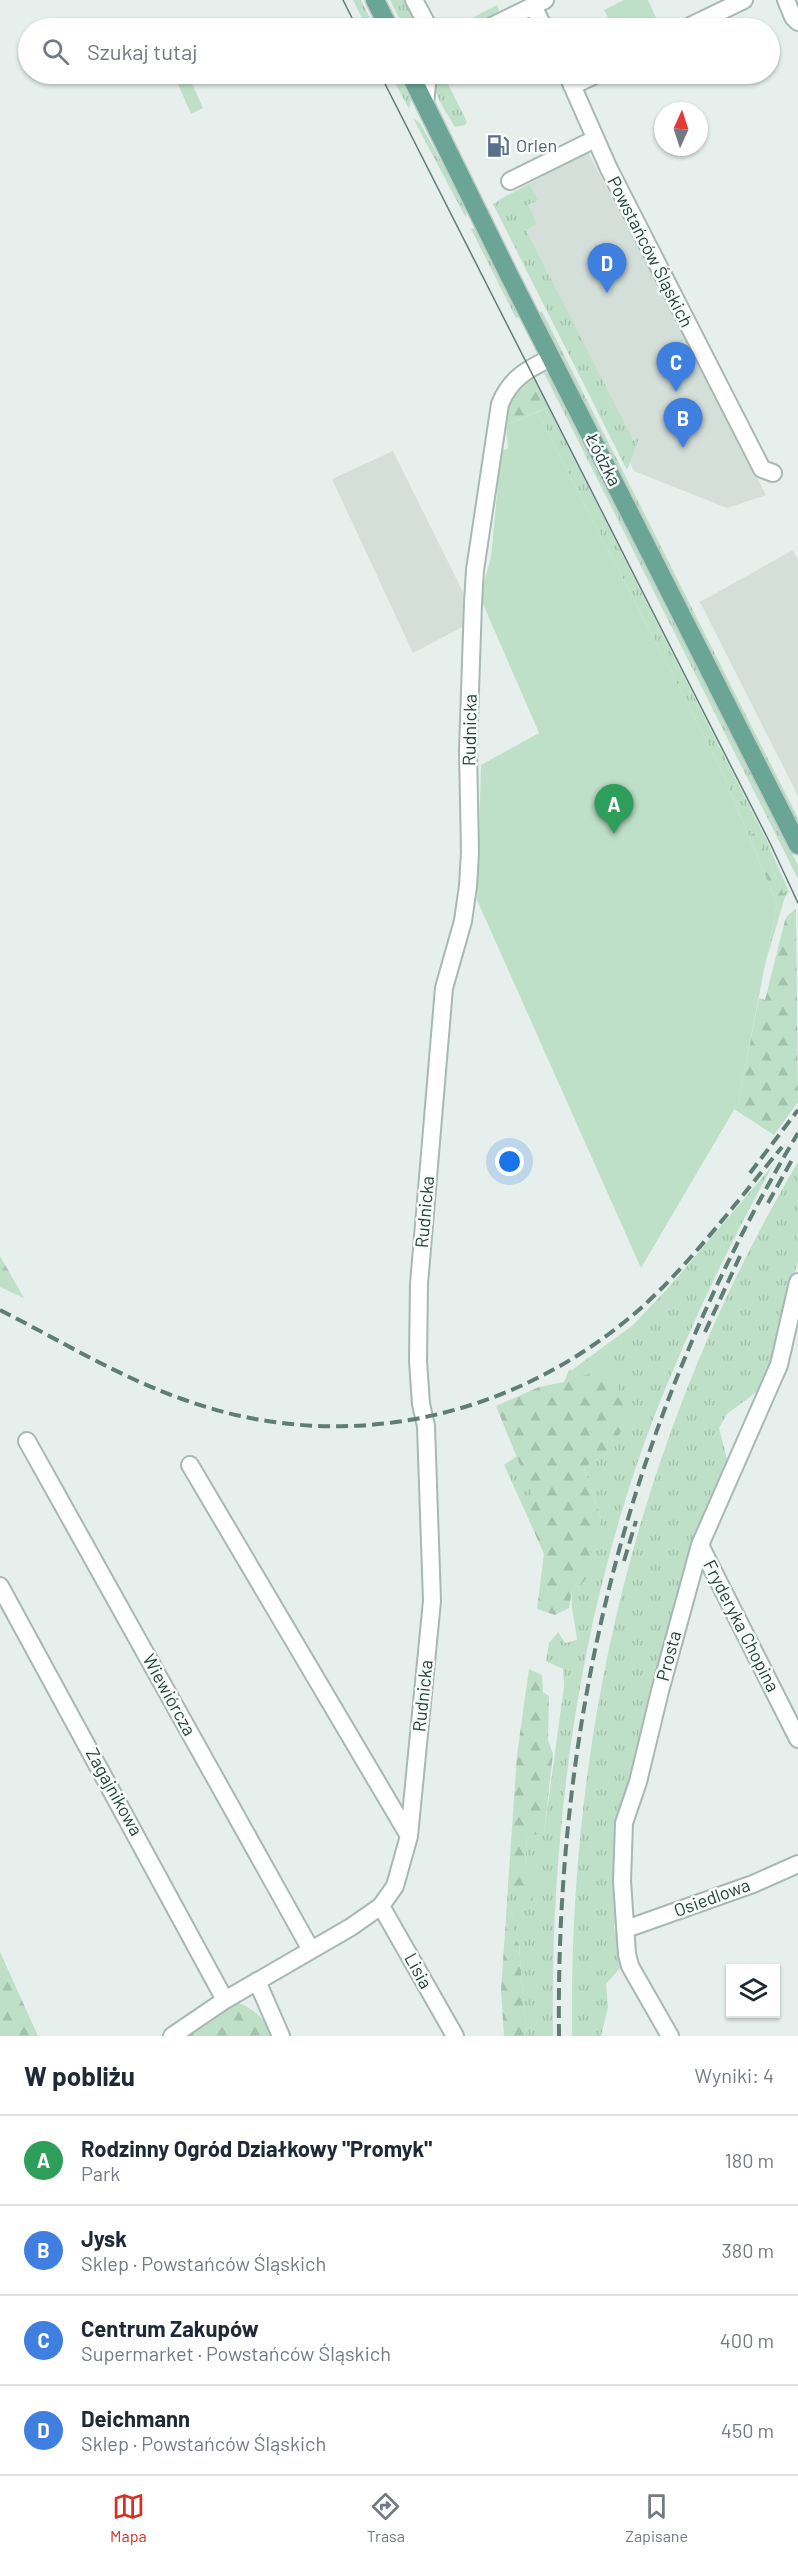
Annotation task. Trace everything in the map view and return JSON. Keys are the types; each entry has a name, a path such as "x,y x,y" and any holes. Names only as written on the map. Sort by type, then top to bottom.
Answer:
{"main road":[{"path":"375,0 384,18"},
{"name":"Łódzka","path":"415,84 798,845"}],"street":[{"path":"414,0 424,18"},
{"path":"707,18 744,0"},
{"path":"786,0 793,17 798,22"},
{"path":"508,18 539,3 542,18"},
{"path":"424,104 427,84"},
{"name":"Powstańców Śląskich","path":"572,84 595,139 655,262 762,469 772,473"},
{"path":"510,181 595,139"},
{"name":"Rudnicka","path":"172,2036 225,2000 381,1906 399,1878 409,1836 433,1578 426,1426 421,1404 418,1361 419,1284 444,988 463,921 468,886 470,852 468,750 476,570 500,404 504,393 517,377 551,358"},
{"name":"Prosta","path":"670,2036 630,1966 627,1954 622,1873 624,1823 638,1782 700,1545 779,1365 795,1313 798,1282"},
{"name":"Wiewiórcza","path":"27,1441 311,1950"},
{"path":"190,1465 409,1836"},
{"name":"Fryderyka Chopina","path":"700,1545 798,1739"},
{"name":"Zagajnikowa","path":"0,1586 225,2000"},
{"name":"Osiedlowa","path":"626,1929 753,1884 798,1864"},
{"name":"Lisia","path":"381,1906 455,2036"},
{"path":"257,1981 281,2036"}],"shaded area":[{"path":"588,152 766,495 727,508 634,471 498,200"},
{"path":"393,451 466,598 466,625 413,653 332,479"},
{"path":"793,550 798,560 798,796 700,602"}],"green space":[{"path":"353,0 361,0 370,18 362,18"},
{"path":"390,0 408,0 416,18 399,18"},
{"path":"624,0 648,0 656,18 608,18 604,10"},
{"path":"497,5 499,10 492,18 472,18"},
{"path":"178,84 192,84 203,108 191,114"},
{"path":"395,84 403,84 411,100 409,109"},
{"path":"434,84 448,84 467,122 465,125 455,127"},
{"path":"413,118 420,123 467,209 466,218"},
{"path":"529,184 538,200 528,205 537,224 526,230 633,440 639,438 627,470 493,204"},
{"path":"475,228 520,316 516,318 471,229"},
{"path":"542,311 798,818 798,826 539,313"},
{"path":"543,371 550,375 798,865 798,879"},
{"path":"531,374 548,407 506,425 501,424 502,405"},
{"path":"548,407 768,843 789,892 785,897 756,833 749,836 777,904 721,769 537,412"},
{"path":"537,412 721,769 777,904 738,1103 641,1268 477,900 481,765 539,733 480,597 491,557 501,452 508,448 506,425"},
{"path":"756,832 785,897 766,961 777,904 749,836"},
{"path":"796,909 798,1102 774,1135 734,1109 738,1103 759,998 765,1000 785,920"},
{"path":"798,1162 798,1261 767,1384 727,1414 719,1428 729,1467 618,1830 614,1865 617,1915 614,1927 620,1945 620,1968 606,1984 608,2007 601,2036 572,2036 574,1921 583,1807 600,1694 624,1583 656,1474 695,1368 743,1264"},
{"path":"773,1165 709,1289 667,1385 628,1491 606,1567 588,1644 574,1722 564,1800 553,1957 553,2036 526,2036 519,1945 514,1936 514,1917 507,1903 508,1885 532,1904 525,1867 527,1834 544,1834 564,1686 563,1669 546,1661 549,1643 558,1632 565,1643 577,1640 572,1608 572,1589 581,1585 601,1519 584,1468 608,1451 580,1377 572,1370 633,1325 669,1287"},
{"path":"0,1256 24,1298 0,1287"},
{"path":"608,1367 630,1418 608,1451 584,1468 601,1519 589,1575 581,1585 572,1589 569,1608 555,1615 537,1609 544,1554 524,1509 535,1502 496,1406 539,1387 564,1382 569,1370 580,1377"},
{"path":"517,1456 536,1503 524,1509 504,1465"},
{"path":"529,1669 542,1675 543,1692 549,1696 548,1740 553,1754 544,1834 527,1835 525,1867 535,1881 532,1905 508,1885 517,1755"},
{"path":"507,1903 514,1917 514,1936 519,1945 526,2036 504,2036 501,1990"},
{"path":"0,1952 38,2036 0,2036"},
{"path":"238,2003 259,2016 268,2025 273,2036 183,2036"}],"tram line":[{"path":"343,0 352,18"},
{"path":"385,84 770,843 798,903"}],"railway":[{"path":"750,1173 798,1110"},
{"path":"559,2036 561,1915 571,1797 589,1681 614,1568 648,1456 690,1347 740,1239 798,1133"},
{"path":"0,1310 138,1381 185,1400 245,1417 306,1425 366,1425 425,1417 483,1401 539,1377 592,1346 641,1308 660,1290 714,1230 782,1147"},
{"path":"768,1203 793,1158"},
{"path":"705,1332 740,1256"},
{"path":"624,1561 636,1521"}],"place":[{"name":"Orlen","path":"498,146"},
{"name":"Deichmann","path":"607,293"},
{"name":"Centrum Zakupów","path":"676,392"},
{"name":"Jysk","path":"683,448"},
{"name":"Rodzinny Ogród Działkowy \"Promyk\"","path":"614,834"}]}
